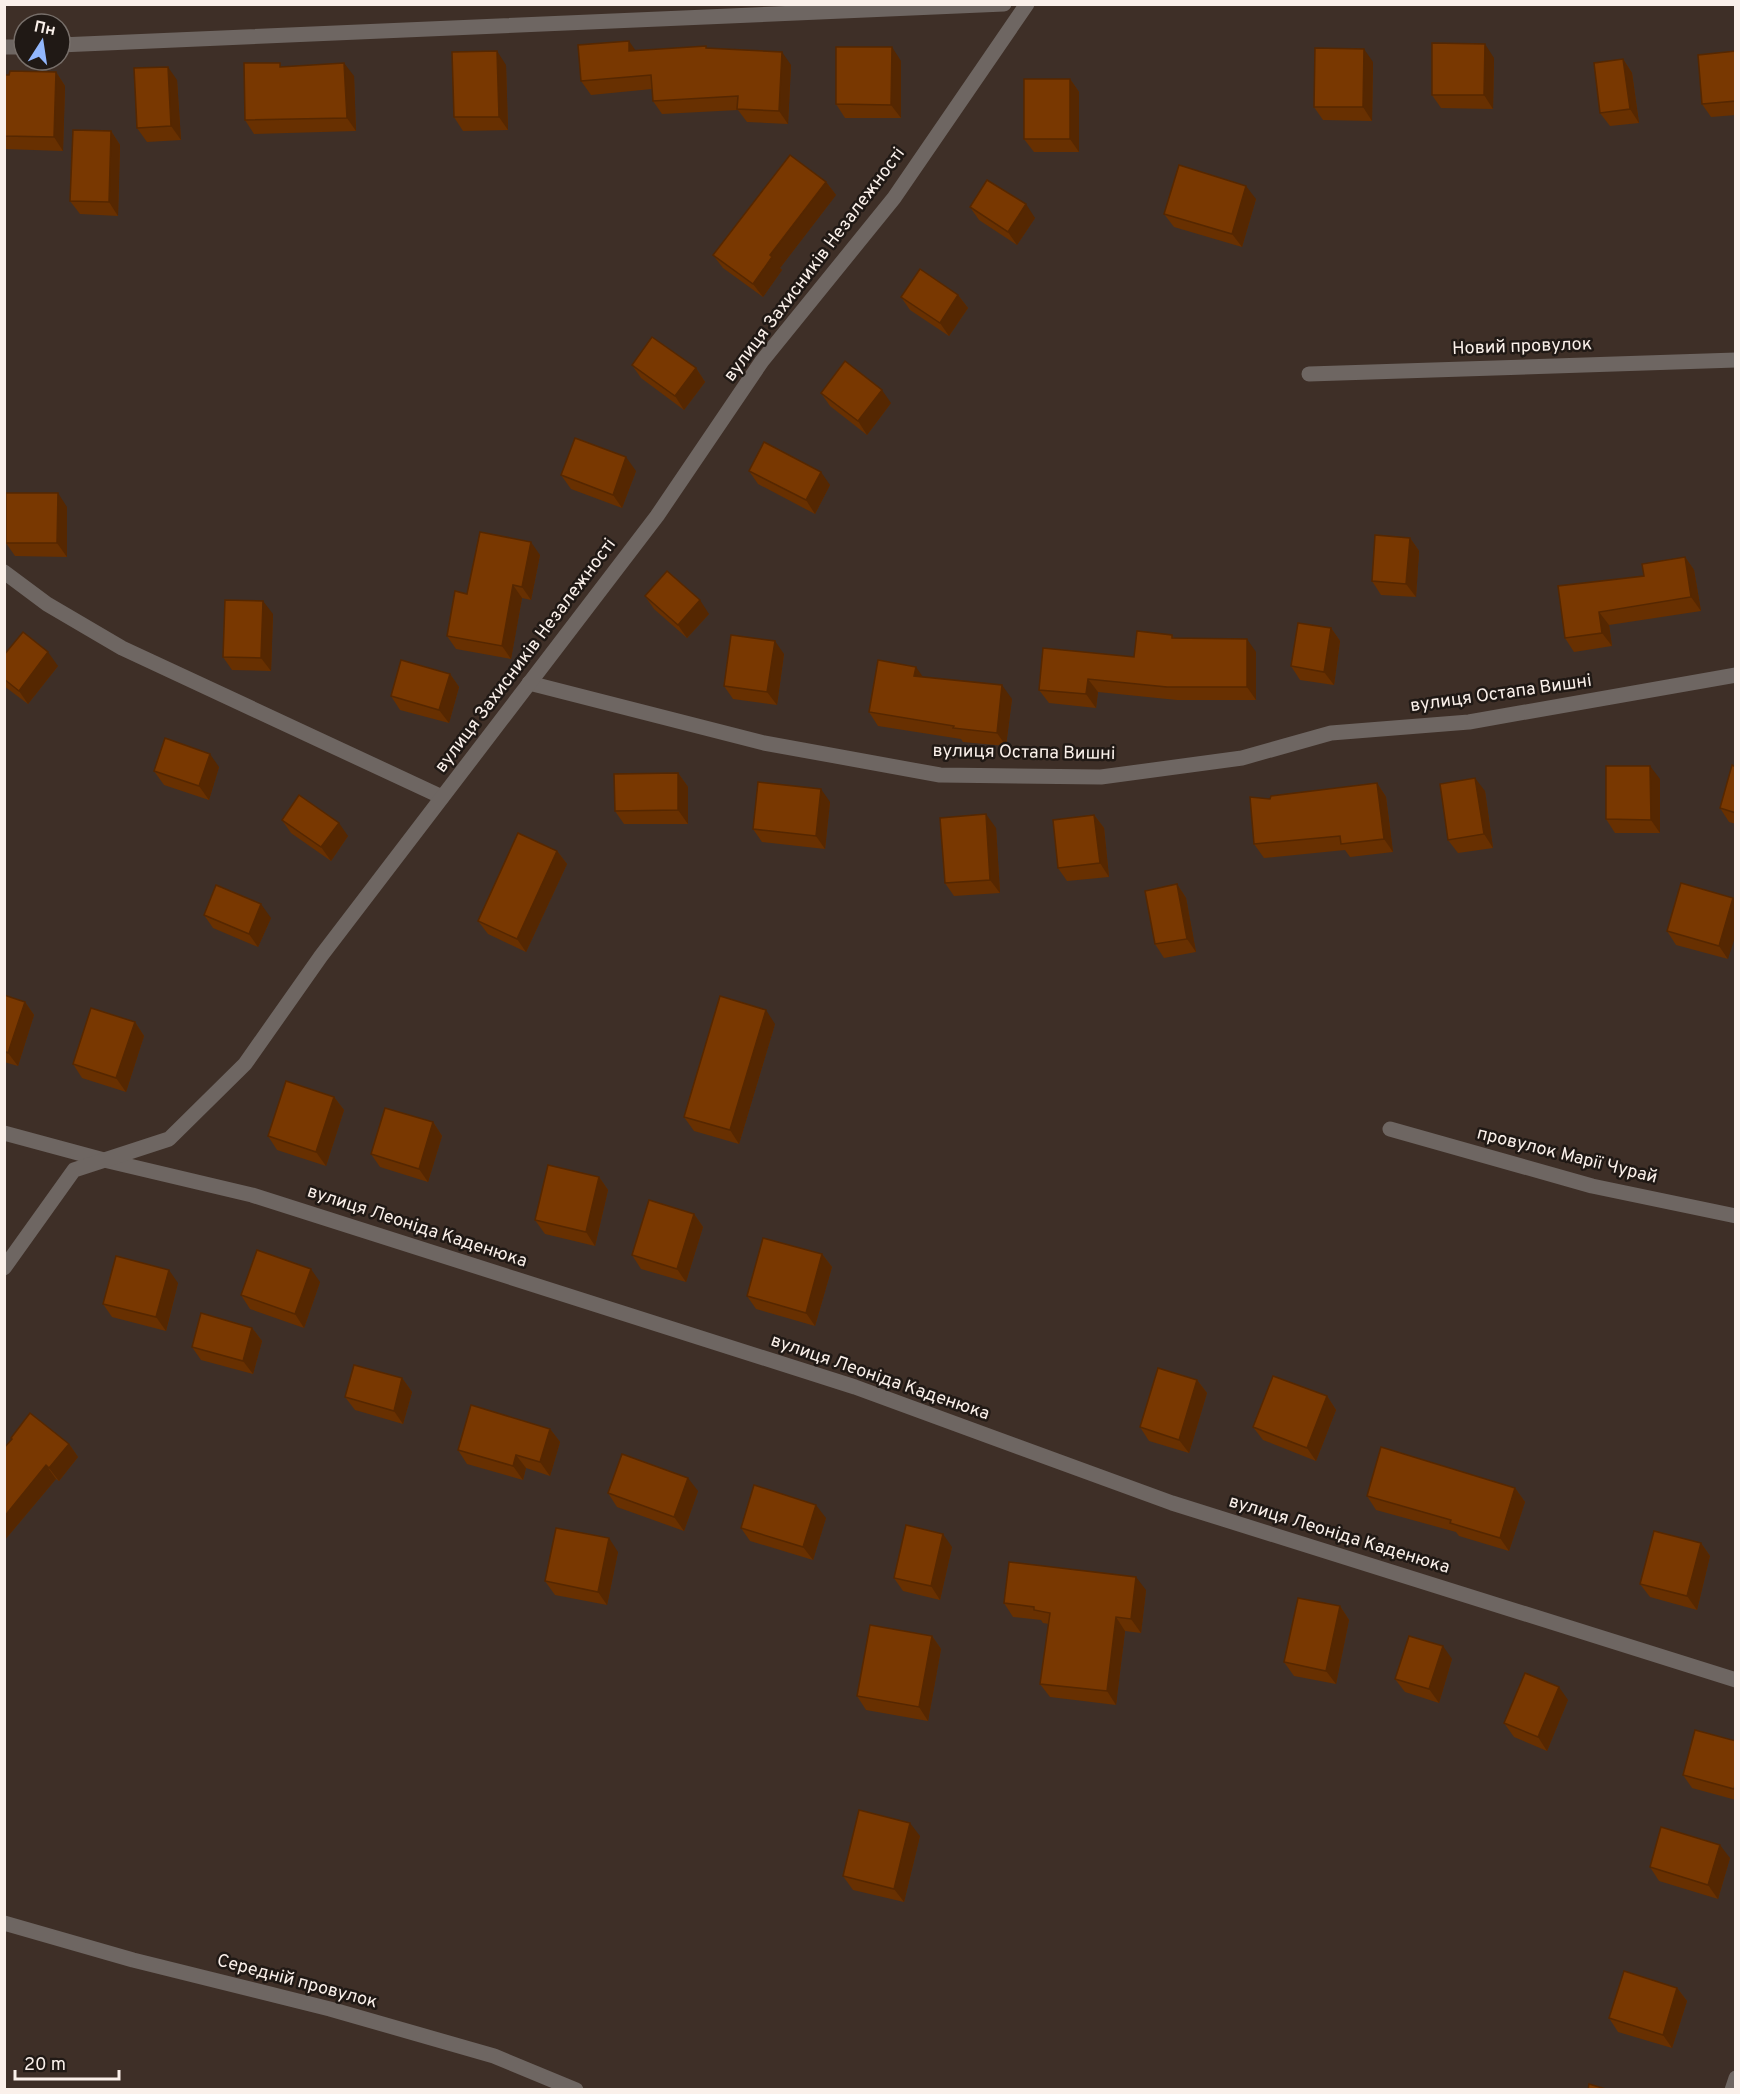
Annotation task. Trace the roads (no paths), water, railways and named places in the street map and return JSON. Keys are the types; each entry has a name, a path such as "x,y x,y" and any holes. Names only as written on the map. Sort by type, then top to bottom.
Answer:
{"street":[{"path":"72,44 1004,4"},
{"name":"вулиця Захисників Незалежності","path":"4,1268 74,1170 169,1139 245,1064 321,956 657,516 762,361 894,198 1028,4"},
{"name":"Новий провулок","path":"1309,374 1736,360"},
{"path":"4,572 47,604 123,648 442,797"},
{"name":"вулиця Остапа Вишні","path":"529,683 764,743 940,775 1101,777 1242,758 1331,734 1469,722 1736,675"},
{"name":"провулок Марії Чурай","path":"1390,1129 1592,1186 1736,1216"},
{"name":"вулиця Леоніда Каденюка","path":"4,1133 104,1160 252,1195 843,1383 1172,1503 1736,1680"},
{"name":"Середній провулок","path":"4,1923 133,1960 330,2009 494,2056 576,2090"},
{"path":"1732,2090 1736,2078"}]}
